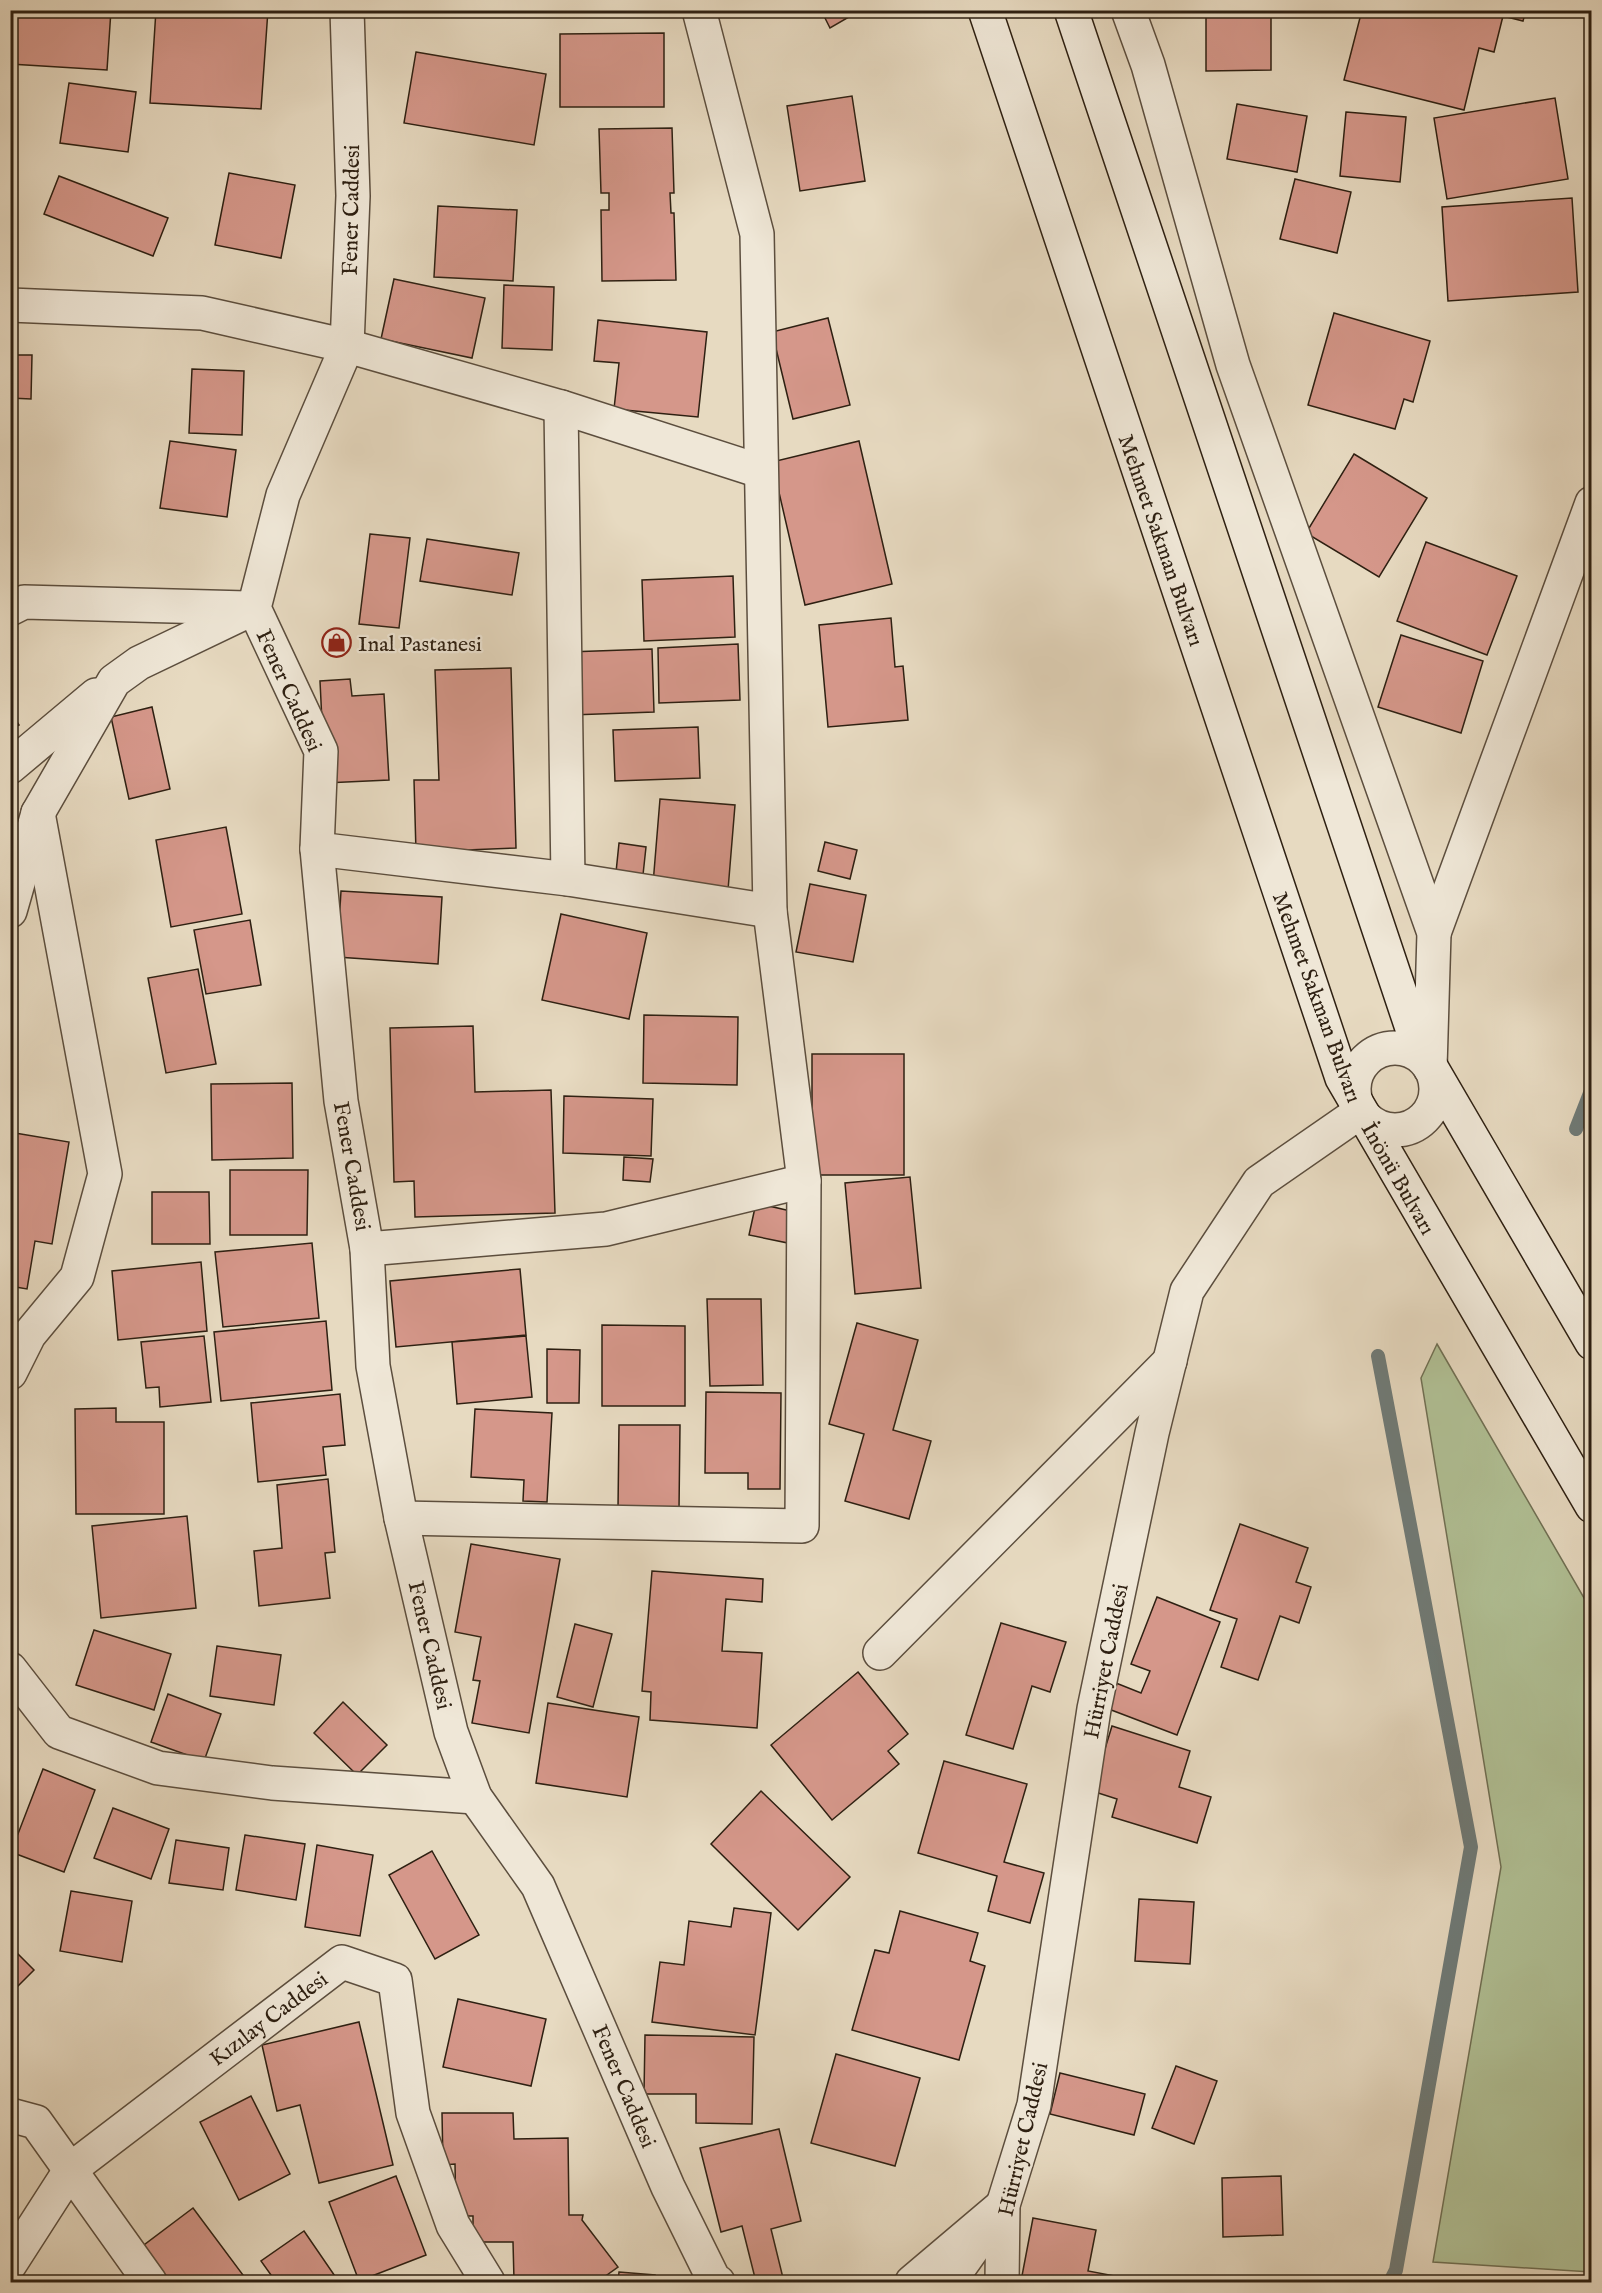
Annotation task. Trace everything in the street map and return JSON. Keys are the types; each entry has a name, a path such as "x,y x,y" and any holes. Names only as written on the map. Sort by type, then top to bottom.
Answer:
{"street":[{"name":"Fener Caddesi","path":"348,10 353,196 347,346 283,495 254,608 321,751 317,849 341,1101 367,1249 373,1366 401,1518 451,1732 475,1797 538,1886 668,2187 714,2280 718,2283"},
{"path":"401,1518 802,1526 804,1181 770,911 757,234 699,10"},
{"name":"Mehmet Sakman Bulvarı","path":"985,10 1338,1066 1360,1112"},
{"path":"1071,10 1417,1043 1592,1343"},
{"path":"1128,10 1148,65 1233,364 1434,933"},
{"path":"10,305 202,314 347,346 561,407 760,471"},
{"path":"561,407 568,879"},
{"path":"1430,1068 1434,933 1592,503"},
{"path":"10,609 24,602 254,608"},
{"path":"10,767 139,663 254,608"},
{"path":"10,911 38,813 114,681"},
{"path":"10,1373 29,1335 77,1277 105,1174 38,813"},
{"path":"317,849 568,879 770,911"},
{"name":"Mehmet Sakman Bulvarı","path":"1360,1112 1355,1100 1354,1080 1363,1062 1373,1053 1398,1047 1411,1050 1430,1068"},
{"name":"İnönü Bulvarı","path":"1360,1112 1369,1122 1382,1129 1410,1128 1422,1120 1431,1109 1436,1081 1430,1068"},
{"name":"İnönü Bulvarı","path":"1360,1112 1592,1506"},
{"name":"Hürriyet Caddesi","path":"1002,2283 1003,2205 1035,2105 1094,1709 1152,1432 1186,1291 1259,1182 1360,1112"},
{"path":"367,1249 606,1229 804,1181"},
{"path":"880,1653 1170,1360"},
{"path":"10,1669 59,1732 158,1768 272,1783 475,1797"},
{"name":"Kızılay Caddesi","path":"10,2264 71,2169 342,1962 395,1980 413,2113 453,2225 488,2283"},
{"path":"10,2115 36,2122 150,2283"},
{"path":"912,2283 1003,2205"},
{"path":"949,2283 1003,2205"}],"green space":[{"path":"1437,1344 1591,1610 1591,2272 1433,2262 1501,1867 1421,1378"}],"building":[{"path":"10,10 111,10 107,70 10,64"},
{"path":"156,10 268,10 261,109 150,103"},
{"path":"821,10 861,10 830,28"},
{"path":"1206,10 1271,10 1271,70 1206,71"},
{"path":"1362,10 1526,10 1523,21 1503,16 1494,52 1479,48 1464,110 1344,80"},
{"path":"664,33 664,107 560,107 560,34"},
{"path":"416,52 546,74 534,145 404,123"},
{"path":"69,83 136,92 128,152 60,143"},
{"path":"852,96 865,181 800,191 787,106"},
{"path":"1555,98 1568,179 1447,199 1434,118"},
{"path":"1237,104 1307,116 1297,172 1227,159"},
{"path":"1346,112 1406,117 1400,182 1340,176"},
{"path":"672,128 674,193 670,193 671,213 674,213 676,280 602,281 601,210 609,210 609,193 601,193 599,129"},
{"path":"229,173 295,185 281,258 215,245"},
{"path":"59,176 168,218 153,256 44,214"},
{"path":"1295,179 1351,192 1337,253 1280,239"},
{"path":"1572,198 1578,292 1448,301 1442,207"},
{"path":"438,206 517,210 513,281 434,277"},
{"path":"394,279 485,298 472,358 381,339"},
{"path":"504,285 554,287 552,350 502,348"},
{"path":"1334,313 1430,341 1413,402 1404,399 1395,429 1308,405"},
{"path":"828,318 850,405 793,419 772,332"},
{"path":"598,320 707,332 698,417 614,409 619,363 594,361"},
{"path":"10,355 32,355 31,399 10,398"},
{"path":"192,369 244,371 242,435 189,433"},
{"path":"170,441 236,450 227,517 160,508"},
{"path":"859,441 892,584 805,605 772,462"},
{"path":"1354,454 1427,498 1379,577 1306,533"},
{"path":"370,534 410,538 399,628 359,624"},
{"path":"427,539 519,553 512,595 420,581"},
{"path":"1426,542 1517,576 1487,655 1397,621"},
{"path":"733,576 735,637 644,641 642,580"},
{"path":"891,618 895,667 903,666 908,720 828,727 819,625"},
{"path":"1401,635 1483,661 1461,733 1378,707"},
{"path":"738,644 740,700 659,703 658,648"},
{"path":"652,649 654,712 571,715 568,652"},
{"path":"511,668 516,848 416,852 414,780 439,780 435,670"},
{"path":"350,679 352,696 384,694 389,780 325,783 320,681"},
{"path":"152,707 170,789 129,799 111,717"},
{"path":"10,711 19,725 10,730"},
{"path":"698,727 700,778 615,781 613,730"},
{"path":"660,799 735,805 728,890 653,884"},
{"path":"226,827 242,914 171,927 156,840"},
{"path":"825,842 857,850 850,879 818,871"},
{"path":"619,843 646,847 642,884 615,882"},
{"path":"810,884 866,895 853,962 796,952"},
{"path":"341,891 442,897 438,964 337,957"},
{"path":"561,914 647,933 629,1019 542,1000"},
{"path":"250,920 261,985 206,994 194,930"},
{"path":"198,969 216,1064 166,1073 148,978"},
{"path":"644,1015 738,1017 737,1085 643,1083"},
{"path":"473,1026 475,1092 551,1090 555,1213 415,1217 414,1181 394,1182 390,1028"},
{"path":"812,1054 904,1054 904,1175 812,1175"},
{"path":"292,1083 293,1158 212,1160 211,1084"},
{"path":"564,1096 653,1099 651,1156 563,1153"},
{"path":"15,1133 69,1142 52,1244 35,1241 27,1289 10,1286 10,1160"},
{"path":"624,1157 653,1159 650,1182 623,1180"},
{"path":"230,1170 308,1170 307,1235 230,1235"},
{"path":"910,1177 921,1288 855,1294 845,1183"},
{"path":"152,1192 209,1192 210,1244 152,1244"},
{"path":"756,1203 795,1212 788,1243 749,1235"},
{"path":"312,1243 319,1318 223,1327 215,1252"},
{"path":"201,1262 207,1331 118,1340 112,1271"},
{"path":"520,1269 526,1335 396,1347 390,1281"},
{"path":"707,1299 761,1299 763,1385 710,1386"},
{"path":"326,1321 332,1390 221,1401 214,1332"},
{"path":"857,1323 918,1340 893,1430 931,1441 909,1519 845,1501 864,1434 829,1424"},
{"path":"602,1325 685,1326 685,1406 602,1406"},
{"path":"204,1336 211,1402 160,1407 159,1387 146,1388 141,1342"},
{"path":"526,1336 532,1397 457,1404 452,1342"},
{"path":"547,1349 580,1350 579,1403 547,1403"},
{"path":"706,1392 781,1393 780,1489 748,1489 748,1473 705,1473"},
{"path":"340,1394 345,1445 323,1447 326,1475 258,1482 251,1403"},
{"path":"116,1408 116,1422 164,1422 164,1514 76,1514 75,1409"},
{"path":"475,1409 552,1413 547,1502 523,1501 524,1480 471,1477"},
{"path":"619,1425 680,1425 679,1510 618,1509"},
{"path":"328,1479 335,1552 325,1553 330,1598 259,1606 254,1551 282,1548 277,1485"},
{"path":"187,1516 196,1608 101,1618 92,1526"},
{"path":"1240,1524 1308,1548 1296,1582 1311,1587 1299,1623 1280,1616 1258,1680 1221,1667 1237,1619 1210,1610"},
{"path":"471,1544 560,1559 529,1733 472,1723 480,1681 473,1680 481,1637 455,1632"},
{"path":"652,1571 763,1579 762,1602 726,1599 722,1651 762,1653 757,1728 650,1720 651,1692 642,1691"},
{"path":"1157,1597 1220,1622 1177,1735 1106,1708 1116,1683 1141,1693 1150,1671 1131,1664"},
{"path":"1001,1623 1066,1642 1050,1692 1032,1686 1013,1749 966,1735"},
{"path":"575,1624 612,1634 593,1707 557,1697"},
{"path":"94,1630 171,1654 154,1710 76,1685"},
{"path":"217,1646 281,1655 274,1705 210,1696"},
{"path":"858,1672 908,1734 888,1751 899,1764 832,1820 771,1745"},
{"path":"168,1694 221,1714 204,1761 151,1742"},
{"path":"343,1702 387,1745 357,1775 314,1733"},
{"path":"548,1703 639,1717 627,1797 536,1783"},
{"path":"1112,1726 1190,1751 1179,1787 1211,1797 1197,1843 1112,1817 1117,1799 1092,1791"},
{"path":"944,1761 1027,1784 1004,1862 1044,1873 1030,1923 988,1911 997,1876 918,1853"},
{"path":"43,1769 95,1790 64,1872 11,1852"},
{"path":"761,1791 850,1877 798,1930 711,1844"},
{"path":"113,1808 169,1829 151,1879 94,1858"},
{"path":"245,1835 305,1844 296,1900 236,1890"},
{"path":"176,1840 229,1848 223,1890 169,1883"},
{"path":"317,1845 373,1855 360,1936 305,1927"},
{"path":"432,1851 479,1935 435,1959 389,1875"},
{"path":"71,1891 132,1901 122,1962 60,1951"},
{"path":"1139,1899 1194,1902 1190,1964 1135,1961"},
{"path":"734,1908 771,1913 755,2035 652,2022 660,1962 684,1965 689,1921 731,1927"},
{"path":"900,1911 978,1933 970,1961 985,1966 959,2060 852,2030 875,1950 889,1953"},
{"path":"10,1946 34,1970 10,1994"},
{"path":"458,1999 546,2019 531,2086 443,2067"},
{"path":"359,2022 393,2165 319,2183 300,2105 277,2111 262,2045"},
{"path":"645,2035 754,2037 752,2124 696,2123 696,2094 644,2094"},
{"path":"836,2054 920,2078 895,2166 811,2143"},
{"path":"1176,2066 1217,2081 1194,2144 1152,2128"},
{"path":"1060,2073 1145,2094 1134,2135 1050,2114"},
{"path":"251,2096 290,2174 239,2200 200,2122"},
{"path":"442,2113 513,2113 514,2139 568,2138 569,2215 583,2215 582,2220 618,2267 597,2282 514,2280 513,2242 473,2242 473,2216 456,2216 455,2164 443,2165"},
{"path":"779,2129 801,2221 771,2229 784,2282 756,2282 742,2226 721,2232 700,2148"},
{"path":"396,2176 426,2255 359,2281 329,2202"},
{"path":"1281,2176 1283,2235 1223,2237 1222,2178"},
{"path":"193,2208 243,2275 233,2282 166,2282 140,2248"},
{"path":"1033,2218 1096,2230 1088,2271 1146,2282 1021,2281"},
{"path":"304,2231 339,2282 276,2282 261,2261"},
{"path":"619,2272 655,2275 654,2282 618,2282"}],"waterway":[{"path":"1576,1129 1592,1088"},
{"path":"1378,1356 1471,1847 1396,2270 1390,2282"}],"place":[{"name":"Inal Pastanesi","path":"337,643"}]}
